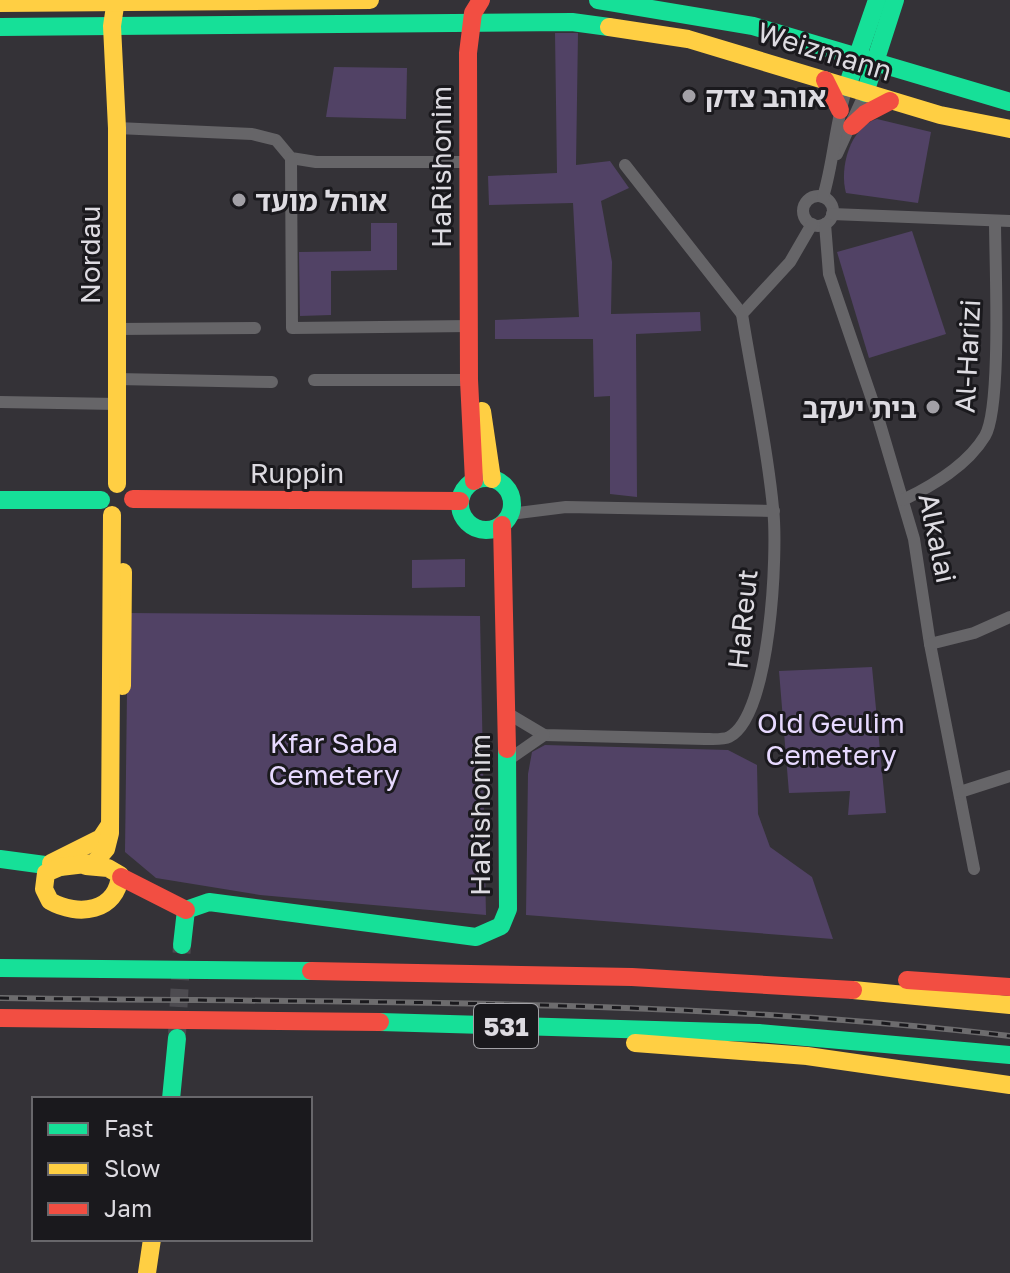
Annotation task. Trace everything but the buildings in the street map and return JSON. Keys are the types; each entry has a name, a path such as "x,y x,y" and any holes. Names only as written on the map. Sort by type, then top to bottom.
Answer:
{"main road":[{"path":"0,3 367,0"},
{"name":"HaRishonim","path":"483,0 477,21 467,162 469,380 483,480"},
{"name":"Weizmann","path":"598,0 723,19 826,46 1010,102"},
{"path":"877,0 876,29 913,73"},
{"path":"856,90 876,29 895,0"},
{"name":"Nordau","path":"108,1 117,128 117,484 130,490 117,507"},
{"name":"HaRishonim","path":"477,21 483,480"},
{"name":"Weizmann","path":"0,27 572,22 658,33 724,49 964,122 1010,129"},
{"path":"826,46 848,42 876,29"},
{"path":"825,80 840,110"},
{"path":"852,126 865,114 890,101"},
{"path":"483,480 500,483 511,496 506,520 485,531 469,525 460,501 483,480"},
{"name":"Ruppin","path":"0,500 117,507 460,501"},
{"path":"86,866 97,860 106,849 110,823 117,507"},
{"path":"110,823 101,838 48,871 43,880 44,894 54,906 98,907 118,881 114,860 120,832 117,507"},
{"name":"HaRishonim","path":"186,910 193,905 209,902 476,937 501,926 508,909 506,520"},
{"path":"0,859 53,866 86,866 150,892 186,910 182,945"},
{"path":"0,960 109,970"},
{"name":"531","path":"0,968 491,976 803,986 1010,1005"},
{"path":"491,976 813,976 1010,987"},
{"name":"531","path":"0,1019 411,1024 800,1036 1010,1055"},
{"path":"411,1024 807,1056 1010,1085"},
{"path":"171,1097 177,1038"},
{"path":"147,1273 152,1241"}],"street":[{"path":"367,0 375,23"},
{"path":"823,197 835,157 840,110 856,90"},
{"path":"835,157 852,126 856,90"},
{"path":"117,128 252,134 276,140 291,158 292,328 470,326"},
{"path":"291,158 316,162 467,162"},
{"name":"HaReut","path":"507,713 544,735 728,738 743,725 756,698 769,650 774,511 742,314 625,165"},
{"path":"742,314 823,221 830,203 823,197 813,197 804,206 804,215 823,221 1010,221"},
{"name":"Alkalai","path":"823,221 829,274 914,539 930,644 974,869"},
{"name":"Al-Harizi","path":"903,500 933,485 985,436 992,411 994,370 995,221"},
{"path":"117,329 255,328"},
{"path":"117,379 272,382"},
{"path":"314,380 469,380"},
{"path":"0,402 117,404"},
{"path":"506,520 566,507 774,511"},
{"path":"930,644 974,633 1010,617"},
{"path":"508,760 544,735"},
{"path":"960,792 1010,776"}],"green space":[{"path":"555,33 578,33 576,165 610,161 629,188 601,201 612,262 611,314 700,312 701,331 636,334 637,497 610,494 610,396 594,397 593,339 495,339 495,320 579,317 573,203 489,205 488,176 557,173"},
{"path":"334,67 407,68 406,119 326,117"},
{"path":"877,119 931,132 918,203 846,193 844,172 853,139 868,123"},
{"path":"371,223 397,223 397,270 331,271 331,315 300,316 299,252 371,251"},
{"path":"912,231 946,334 869,358 837,252"},
{"path":"465,559 465,587 412,588 412,560"},
{"name":"Kfar Saba Cemetery","path":"128,613 480,616 486,915 260,895 156,878 125,852"},
{"name":"Old Geulim Cemetery","path":"872,667 886,813 848,815 850,791 789,793 779,671"},
{"path":"545,745 728,750 757,765 758,814 770,847 812,877 833,939 526,915 528,774 532,752"}],"tunnel":[{"path":"177,1034 182,945"}],"railway":[{"path":"0,998 632,1008 884,1023 1010,1036"}],"traffic: fast":[{"path":"598,0 753,26 1010,102"},
{"path":"847,87 877,0"},
{"path":"865,93 895,0"},
{"path":"0,27 572,22 609,27"},
{"path":"486,478 504,486 512,504 504,522 486,530 468,522 460,504 468,486 486,478"},
{"path":"0,500 101,500"},
{"path":"186,910 209,902 476,937 501,926 508,909 507,749"},
{"path":"0,859 60,867"},
{"path":"182,945 186,910"},
{"path":"0,968 311,971"},
{"path":"380,1022 759,1033 1010,1055"},
{"path":"171,1097 177,1038"}],"traffic: slow":[{"path":"116,0 112,26 117,128 117,484"},
{"path":"0,3 370,0"},
{"path":"609,27 688,39 940,115 1010,129"},
{"path":"482,411 492,479"},
{"path":"86,866 108,868 120,875 112,897 104,904 84,910 50,901 44,889 46,873 60,867 94,863 106,849 110,833 112,515"},
{"path":"122,686 123,572"},
{"path":"51,863 101,838 109,826"},
{"path":"853,990 1010,1005"},
{"path":"635,1043 807,1056 1010,1085"},
{"path":"147,1273 152,1241"}],"traffic: jam":[{"path":"474,481 469,380 468,53 473,13 481,0"},
{"path":"825,80 840,110"},
{"path":"852,126 865,114 890,101"},
{"path":"133,499 460,501"},
{"path":"502,525 507,749"},
{"path":"121,877 186,910"},
{"path":"311,971 632,977 853,990"},
{"path":"907,980 1010,987"},
{"path":"0,1018 380,1022"}],"place":[{"name":"אוהב צדק","path":"689,96"},
{"name":"אוהל מועד","path":"239,200"},
{"name":"בית יעקב","path":"933,407"}]}
